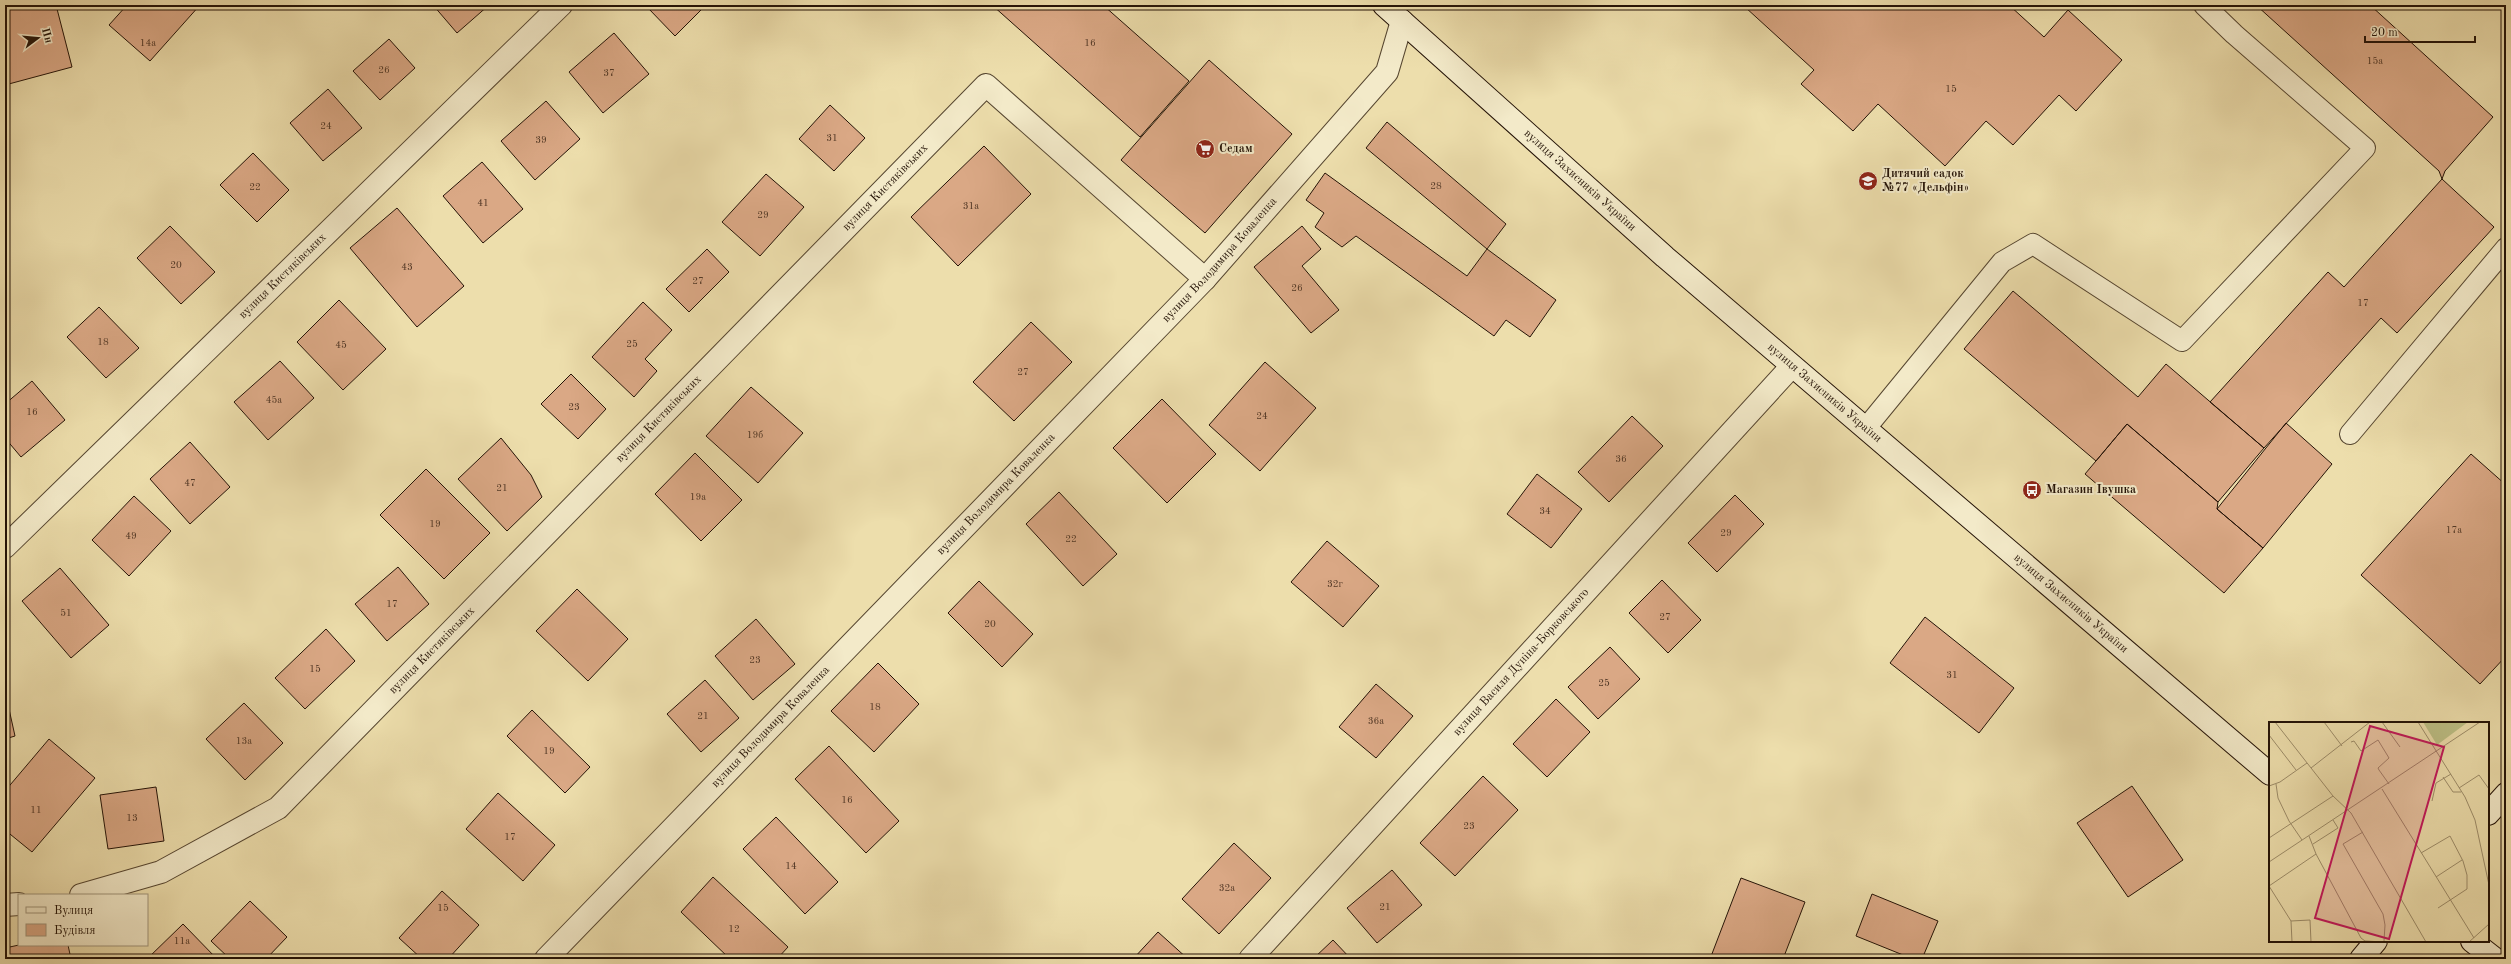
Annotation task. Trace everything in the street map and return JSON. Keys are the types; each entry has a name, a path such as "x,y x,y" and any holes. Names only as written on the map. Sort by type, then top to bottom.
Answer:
{"street":[{"name":"вулиця Кистяківських","path":"5,547 561,5"},
{"name":"вулиця Захисників України","path":"1384,5 1405,13 1666,257 2269,773"},
{"name":"вулиця Володимира Коваленка","path":"546,959 1205,279 1388,72 1405,13"},
{"name":"вулиця Кистяківських","path":"85,894 161,872 278,808 986,85 1205,279"},
{"name":"вулиця Василя Дуніна-Борковського","path":"1250,959 1792,366"},
{"path":"2489,813 2506,794"},
{"path":"5,905 18,904"},
{"path":"2361,959 2375,942"},
{"path":"2473,942 2495,959"}],"lane":[{"path":"1866,428 2002,262 2033,244 2182,341 2365,148 2234,34 2204,5"},
{"path":"2350,434 2506,248"}],"building":[{"path":"5,5 56,5 72,67 5,85"},
{"path":"127,5 200,5 150,61 109,25"},
{"path":"433,5 489,5 457,33"},
{"path":"651,5 706,5 675,36 648,8"},
{"path":"992,5 1103,5 1189,81 1140,137"},
{"path":"1746,5 2009,5 2044,37 2068,10 2122,60 2076,111 2059,95 2013,145 1986,121 1945,166 1878,104 1853,131 1801,84 1814,70 1745,7"},
{"path":"2256,5 2370,5 2493,117 2445,171 2442,179 2439,171"},
{"path":"614,33 649,74 603,113 569,72"},
{"path":"389,39 415,68 380,100 353,71"},
{"name":"Седам","path":"1209,60 1292,134 1205,233 1121,160"},
{"path":"328,89 362,128 323,161 290,123"},
{"path":"546,101 580,139 535,180 501,141"},
{"path":"830,105 865,138 834,171 799,139"},
{"path":"1387,122 1506,224 1487,249 1366,148"},
{"path":"984,146 1031,194 958,266 911,217"},
{"path":"253,153 289,190 257,222 220,185"},
{"path":"482,162 523,209 483,243 443,196"},
{"path":"1325,173 1467,276 1487,249 1556,300 1530,337 1506,320 1494,336 1356,236 1342,247 1315,227 1324,213 1306,200"},
{"path":"766,174 804,207 760,256 722,222"},
{"path":"2442,179 2494,227 2397,333 2381,318 2264,448 2210,402 2328,272 2344,287"},
{"path":"397,208 464,286 417,327 350,248"},
{"path":"170,226 215,272 181,304 137,258"},
{"path":"1302,226 1321,249 1302,266 1339,310 1311,333 1254,267"},
{"path":"707,249 729,272 689,312 666,289"},
{"path":"2013,291 2138,397 2166,364 2264,448 2218,502 2127,424 2096,461 1964,349"},
{"path":"339,300 386,349 343,390 297,342"},
{"path":"643,302 672,330 645,359 657,371 634,397 592,357"},
{"path":"99,307 139,348 106,378 67,337"},
{"path":"1031,322 1072,362 1014,421 973,382"},
{"path":"280,361 314,398 268,440 234,402"},
{"path":"1265,362 1316,408 1260,471 1209,425"},
{"path":"571,374 606,409 578,439 541,404"},
{"path":"32,381 65,420 21,457 5,438 5,404"},
{"path":"751,387 803,433 758,483 706,436"},
{"path":"1162,399 1216,454 1167,503 1113,448"},
{"path":"1632,416 1663,446 1609,502 1578,472"},
{"path":"2286,423 2332,464 2263,548 2217,509"},
{"path":"2127,424 2218,502 2217,509 2263,548 2224,593 2085,474"},
{"path":"501,438 531,475 542,497 507,531 458,479"},
{"path":"190,442 230,487 190,524 150,479"},
{"path":"695,453 742,500 701,541 655,494"},
{"path":"2471,454 2506,485 2506,656 2480,684 2361,575"},
{"path":"426,469 490,533 444,579 380,515"},
{"path":"1537,474 1582,509 1551,548 1507,514"},
{"path":"1059,492 1117,554 1083,586 1026,524"},
{"path":"1735,495 1764,524 1717,572 1688,543"},
{"path":"134,496 171,531 129,576 92,540"},
{"path":"1327,541 1379,586 1343,627 1291,582"},
{"path":"398,567 429,604 387,641 355,604"},
{"path":"60,568 109,625 71,658 22,601"},
{"path":"1662,580 1701,620 1668,653 1629,613"},
{"path":"979,581 1033,634 1002,667 948,613"},
{"path":"577,589 628,639 588,681 536,631"},
{"path":"1925,617 2014,688 1979,733 1890,663"},
{"path":"756,619 795,664 753,700 715,656"},
{"path":"326,629 355,661 305,709 275,678"},
{"path":"1610,647 1640,679 1598,719 1568,687"},
{"path":"878,663 919,704 874,752 831,711"},
{"path":"705,680 739,718 701,752 667,714"},
{"path":"1376,684 1413,716 1376,758 1339,727"},
{"path":"5,691 15,736 5,739"},
{"path":"1556,699 1590,732 1547,777 1513,744"},
{"path":"244,703 283,743 245,780 206,739"},
{"path":"532,710 590,767 565,793 507,736"},
{"path":"49,739 95,778 32,852 5,830 5,791"},
{"path":"829,746 899,821 866,853 795,779"},
{"path":"1483,776 1518,810 1455,876 1420,843"},
{"path":"2132,786 2183,860 2128,897 2077,823"},
{"path":"156,787 164,841 108,849 100,795"},
{"path":"498,793 555,845 523,881 466,829"},
{"path":"776,817 838,882 805,914 743,849"},
{"path":"1234,843 1271,878 1219,934 1182,899"},
{"path":"1392,870 1422,905 1377,943 1347,908"},
{"path":"713,877 788,947 777,959 730,959 681,912"},
{"path":"1741,878 1805,902 1783,959 1710,959"},
{"path":"442,891 479,925 448,959 422,959 399,938"},
{"path":"1872,894 1938,921 1922,959 1913,959 1856,936"},
{"path":"250,901 287,937 266,959 230,959 211,941"},
{"path":"183,924 217,959 147,959"},
{"path":"1158,932 1188,959 1133,959"},
{"path":"1333,940 1351,959 1313,959"},
{"path":"18,945 68,946 71,959 5,959 5,948"}],"place":[{"name":"Седам","path":"1205,149"},
{"name":"Дитячий садок №77 «Дельфін»","path":"1868,181"},
{"name":"Магазин Івушка","path":"2032,490"}]}
